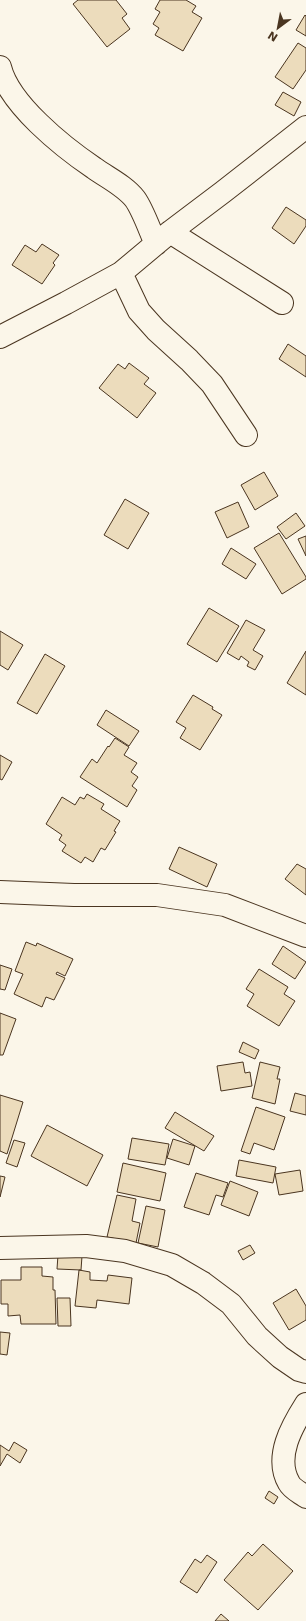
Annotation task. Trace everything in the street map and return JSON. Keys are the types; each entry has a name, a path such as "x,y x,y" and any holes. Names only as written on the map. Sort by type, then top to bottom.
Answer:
{"street":[{"path":"0,67 2,76 17,99 59,142 93,168 119,184 135,200 163,238 282,303"},
{"path":"0,336 66,303 121,273 163,238 306,127"},
{"path":"121,273 139,311 156,330 190,360 212,384 246,435"},
{"path":"0,892 74,895 157,895 225,905 306,936"},
{"path":"0,1248 86,1246 125,1251 172,1265 203,1283 231,1304 257,1336 280,1357 299,1370 306,1372"},
{"path":"306,1404 292,1427 283,1465 290,1484 306,1497"}],"building":[{"path":"78,0 116,0 127,14 122,18 130,29 107,47 73,4"},
{"path":"160,0 186,0 196,6 192,12 202,18 183,51 155,35 159,28 153,24 160,12 155,9"},
{"path":"305,15 306,16 306,36 296,30"},
{"path":"298,43 306,48 306,70 293,89 275,77"},
{"path":"283,92 301,102 294,116 275,105"},
{"path":"286,207 306,220 306,226 294,244 272,228"},
{"path":"42,244 59,255 53,263 55,265 42,284 12,265 25,245 36,252"},
{"path":"288,344 306,356 306,377 279,359"},
{"path":"129,363 149,378 144,384 156,393 137,418 99,388 118,364 125,369"},
{"path":"264,472 278,496 255,510 241,485"},
{"path":"125,499 149,513 128,549 104,535"},
{"path":"238,502 249,527 227,538 215,512"},
{"path":"296,513 305,526 286,539 277,527"},
{"path":"279,533 306,577 306,579 282,594 254,548"},
{"path":"306,536 306,556 298,539"},
{"path":"231,548 256,564 246,579 222,564"},
{"path":"209,608 239,626 217,662 187,644"},
{"path":"246,620 265,630 253,650 263,656 255,670 247,666 249,662 241,656 239,660 227,653"},
{"path":"0,631 23,645 8,670 0,665"},
{"path":"306,651 306,695 287,683"},
{"path":"45,654 65,666 37,714 17,703"},
{"path":"193,695 213,707 212,709 222,715 200,750 180,738 186,728 176,722"},
{"path":"106,710 139,731 129,746 97,725"},
{"path":"115,738 129,747 124,755 137,763 131,772 138,777 132,786 137,790 127,807 80,777 92,759 97,763"},
{"path":"0,755 12,762 2,780 0,779"},
{"path":"87,794 104,804 101,809 120,821 114,831 116,832 105,850 101,848 93,862 85,857 81,863 62,851 66,845 59,840 62,835 46,824 62,797 75,805 80,797 84,799"},
{"path":"179,847 217,864 207,887 169,869"},
{"path":"297,864 306,869 306,895 285,879"},
{"path":"26,942 36,946 37,943 73,959 65,976 57,972 56,974 65,978 54,1000 46,997 42,1007 14,994 23,974 15,971"},
{"path":"283,946 306,962 295,979 272,964"},
{"path":"0,965 12,969 5,990 0,989"},
{"path":"259,969 288,987 284,994 295,1001 279,1026 247,1006 254,994 246,989"},
{"path":"0,1013 16,1019 3,1055 0,1055"},
{"path":"243,1042 259,1050 255,1059 239,1052"},
{"path":"243,1062 245,1073 250,1072 252,1086 221,1091 217,1066"},
{"path":"260,1062 280,1067 277,1079 280,1079 275,1104 252,1098"},
{"path":"295,1093 306,1096 306,1115 290,1111"},
{"path":"0,1095 23,1102 7,1154 0,1151"},
{"path":"256,1107 285,1117 274,1150 254,1143 250,1154 241,1151"},
{"path":"175,1112 214,1136 204,1151 165,1128"},
{"path":"47,1125 103,1155 87,1186 31,1156"},
{"path":"132,1138 169,1144 165,1165 128,1159"},
{"path":"173,1139 195,1146 189,1165 167,1158"},
{"path":"14,1140 25,1143 17,1167 6,1163"},
{"path":"239,1160 276,1167 273,1183 236,1176"},
{"path":"123,1163 166,1173 160,1201 117,1192"},
{"path":"300,1170 303,1191 279,1195 275,1174"},
{"path":"196,1173 228,1183 223,1197 216,1195 209,1215 184,1207"},
{"path":"0,1176 5,1177 0,1197"},
{"path":"230,1181 258,1192 249,1216 221,1205"},
{"path":"117,1195 136,1199 132,1221 140,1223 136,1243 107,1237"},
{"path":"146,1206 165,1210 158,1247 138,1243"},
{"path":"250,1245 255,1253 243,1260 238,1251"},
{"path":"58,1255 82,1256 81,1270 57,1269"},
{"path":"21,1267 42,1267 42,1276 53,1277 56,1324 21,1324 20,1315 8,1316 8,1304 1,1304 1,1280 21,1280"},
{"path":"79,1270 90,1272 90,1280 107,1281 108,1275 132,1278 129,1304 97,1300 96,1308 75,1306"},
{"path":"296,1289 306,1306 306,1320 289,1330 273,1303"},
{"path":"57,1298 70,1298 71,1326 58,1326"},
{"path":"0,1332 10,1333 7,1355 0,1354"},
{"path":"14,1442 27,1450 20,1463 7,1454 0,1466 0,1445 9,1451"},
{"path":"269,1491 278,1497 274,1504 265,1498"},
{"path":"263,1544 293,1571 258,1610 224,1580 248,1552 252,1556"},
{"path":"207,1555 217,1562 197,1593 180,1582 195,1559 201,1563"},
{"path":"221,1614 229,1621 215,1621"}]}
